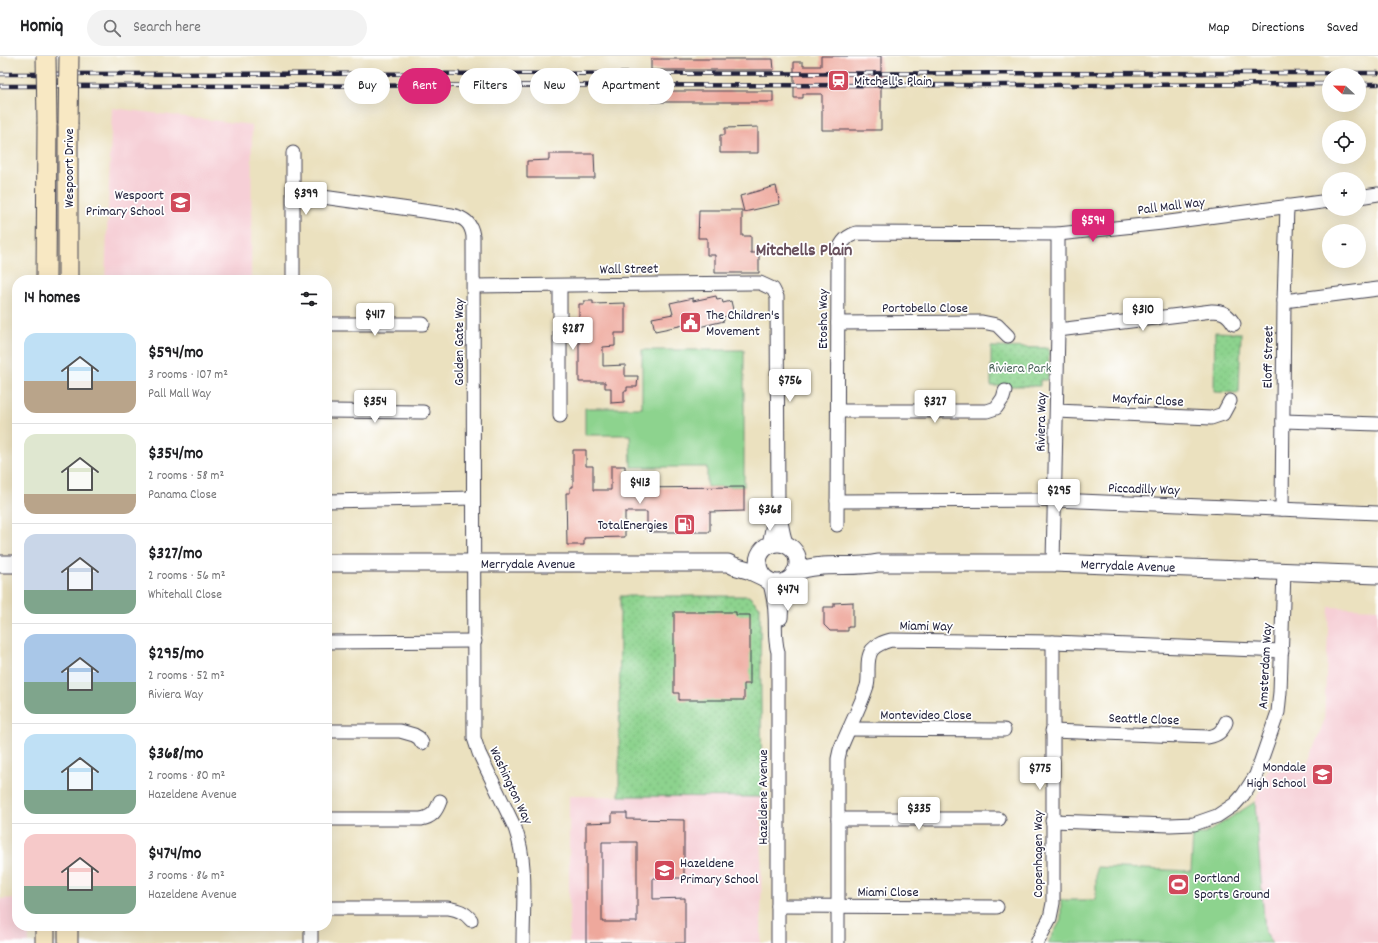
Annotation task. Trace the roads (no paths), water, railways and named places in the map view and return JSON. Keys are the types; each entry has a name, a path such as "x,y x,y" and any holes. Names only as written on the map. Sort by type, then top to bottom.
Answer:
{"main road":[{"name":"Wespoort Drive","path":"46,56 46,275"},
{"name":"Wespoort Drive","path":"68,275 69,56"},
{"path":"45,931 45,943"},
{"path":"68,931 68,943"}],"street":[{"path":"293,153 293,275"},
{"name":"Golden Gate Way","path":"294,193 461,217 466,220 472,228 474,286 473,498 475,640"},
{"path":"1366,196 1378,194"},
{"name":"Pall Mall Way","path":"848,236 856,233 1058,234 1162,223 1322,202"},
{"name":"Eloff Street","path":"1282,509 1284,301 1287,206"},
{"name":"Riviera Way","path":"1053,563 1057,411 1058,234"},
{"name":"Etosha Way","path":"837,525 838,251 848,236"},
{"name":"Wall Street","path":"474,286 560,286 641,283 760,283 774,289 777,297 778,510"},
{"path":"560,286 560,416"},
{"path":"1284,301 1378,288"},
{"path":"1058,330 1212,311 1224,312 1230,316 1234,324"},
{"name":"Portobello Close","path":"838,323 982,322 997,326 1008,336"},
{"path":"332,324 423,324"},
{"path":"838,411 992,410 1000,403 1005,392"},
{"name":"Mayfair Close","path":"1057,411 1211,418 1222,414 1230,401"},
{"path":"332,411 423,412"},
{"path":"1283,421 1378,424"},
{"path":"332,501 473,498"},
{"name":"Piccadilly Way","path":"837,501 1055,500 1378,513"},
{"path":"778,510 781,518 784,538 797,560 794,574 787,580 781,582 766,579 760,572 758,560 766,547 774,518 778,510"},
{"path":"766,547 774,543 781,543 789,547"},
{"name":"Merrydale Avenue","path":"728,563 734,558 754,554 766,547"},
{"name":"Merrydale Avenue","path":"789,547 812,556 825,559 867,559 878,562 1053,563 1378,575"},
{"name":"Merrydale Avenue","path":"794,574 811,568 867,565 878,562"},
{"name":"Merrydale Avenue","path":"332,563 728,563 748,570 766,579"},
{"path":"0,564 12,564"},
{"name":"Amsterdam Way","path":"1052,821 1186,825 1211,819 1235,804 1250,787 1256,775 1278,712 1282,651 1284,571"},
{"name":"Hazeldene Avenue","path":"778,652 781,644 782,603 794,574"},
{"name":"Hazeldene Avenue","path":"766,579 772,589 775,643 778,652 778,943"},
{"path":"332,642 475,640"},
{"name":"Washington Way","path":"475,640 474,738 520,840 523,865 523,943"},
{"name":"Miami Way","path":"838,943 838,759 840,750 867,685 870,656 877,645 884,642 899,640 1053,642 1282,651"},
{"name":"Copenhagen Way","path":"1037,943 1050,918 1052,910 1053,642"},
{"name":"Seattle Close","path":"1052,731 1208,737 1220,733 1226,722"},
{"name":"Montevideo Close","path":"849,729 1004,730"},
{"path":"332,731 400,731 414,735 419,738 422,743"},
{"path":"332,819 421,819 427,818 433,814 440,801"},
{"path":"838,819 999,819"},
{"name":"Miami Close","path":"778,906 997,907"},
{"path":"332,908 448,908 461,911 471,920"},
{"path":"311,931 311,943"}],"railway":[{"path":"0,74 1378,73"},
{"path":"0,86 1322,84"},
{"path":"1366,84 1378,84"}],"place":[{"name":"Mitchell's Plain","path":"838,80"},
{"name":"Wespoort Primary School","path":"180,202"},
{"name":"The Children's Movement","path":"690,322"},
{"name":"TotalEnergies","path":"684,524"},
{"name":"Mondale High School","path":"1322,774"},
{"name":"Hazeldene Primary School","path":"665,870"},
{"name":"Portland Sports Ground","path":"1179,885"}],"district":[{"name":"Mitchells Plain","path":"804,249"}],"park label":[{"name":"Riviera Park","path":"1020,367"}]}
